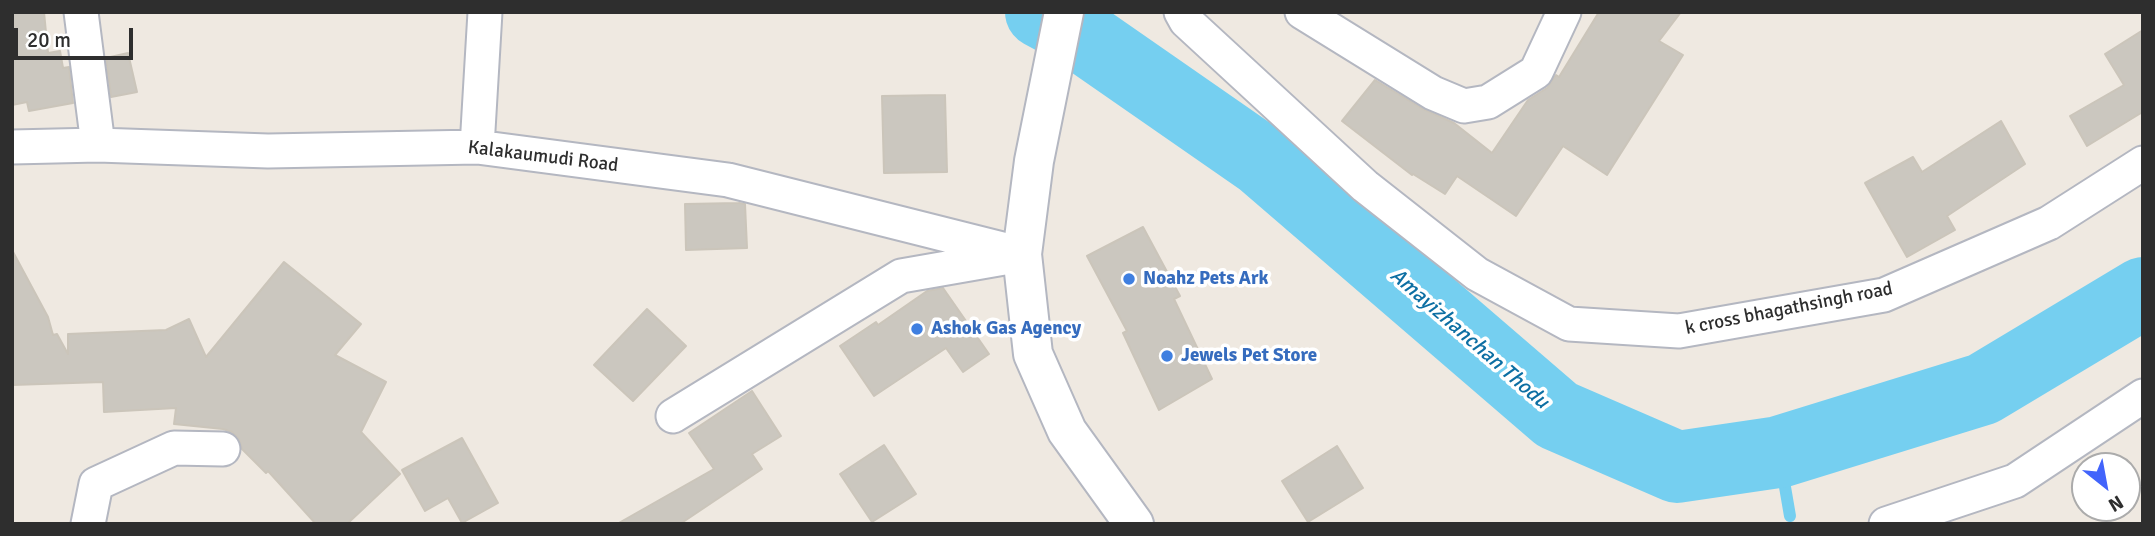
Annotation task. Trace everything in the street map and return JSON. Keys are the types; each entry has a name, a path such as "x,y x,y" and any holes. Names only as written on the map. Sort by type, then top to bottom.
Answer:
{"main road":[{"path":"1064,12 1034,161 1023,254 1033,354 1067,431 1134,524"}],"street":[{"path":"81,12 98,145"},
{"path":"477,147 485,12"},
{"name":"k cross bhagathsingh road","path":"1181,12 1186,21 1365,186 1477,274 1569,324 1679,331 1884,295 2049,223 2143,163"},
{"path":"1302,12 1433,93 1464,106 1488,102 1536,72 1564,12"},
{"name":"Kalakaumudi Road","path":"12,147 98,145 268,151 477,147 728,180 1023,254"},
{"path":"673,416 901,276 1023,254"},
{"path":"1886,524 2015,481 2143,396"},
{"path":"88,524 96,484 174,448 223,449"}],"building":[{"path":"12,12 44,12 48,53 60,51 63,68 69,67 73,103 29,111 27,102 12,105"},
{"path":"1599,12 1681,12 1659,41 1683,55 1607,175 1563,146 1516,216 1457,176 1445,194 1412,175 1342,121 1375,80 1423,109 1454,123 1492,153 1528,100 1547,88 1556,75 1559,77"},
{"path":"2143,30 2143,115 2141,113 2087,146 2070,116 2124,85 2105,54"},
{"path":"128,53 137,92 111,97 106,58"},
{"path":"945,95 947,172 884,173 882,96"},
{"path":"2001,121 2025,164 1947,216 1955,230 1907,257 1865,183 1913,157 1922,172"},
{"path":"685,204 745,204 747,248 686,250"},
{"path":"1143,227 1180,296 1174,299 1212,379 1159,410 1123,333 1127,331 1087,256"},
{"path":"12,250 48,317 53,335 57,334 68,354 68,334 166,330 189,319 206,357 284,262 361,324 335,355 386,382 361,432 400,474 347,524 316,524 268,471 266,473 242,449 239,439 232,432 174,424 176,408 104,412 103,382 12,385"},
{"path":"943,288 989,354 963,372 946,348 874,396 840,346 876,322 878,325 927,291"},
{"path":"647,309 686,346 633,401 594,365"},
{"path":"752,391 781,436 752,454 762,469 680,524 617,524 714,469 689,433"},
{"path":"462,438 498,503 462,523 448,498 425,511 402,470"},
{"path":"884,445 916,494 872,522 840,474"},
{"path":"1337,446 1363,488 1308,522 1282,481"}],"waterway":[{"name":"Amayizhanchan Thodu","path":"1041,12 1069,27 1262,161 1557,415 1677,467 1779,452 1983,389 2143,293"},
{"path":"1779,452 1790,516"}],"place":[{"name":"Noahz Pets Ark","path":"1129,279"},
{"name":"Ashok Gas Agency","path":"917,329"},
{"name":"Jewels Pet Store","path":"1167,356"}]}
